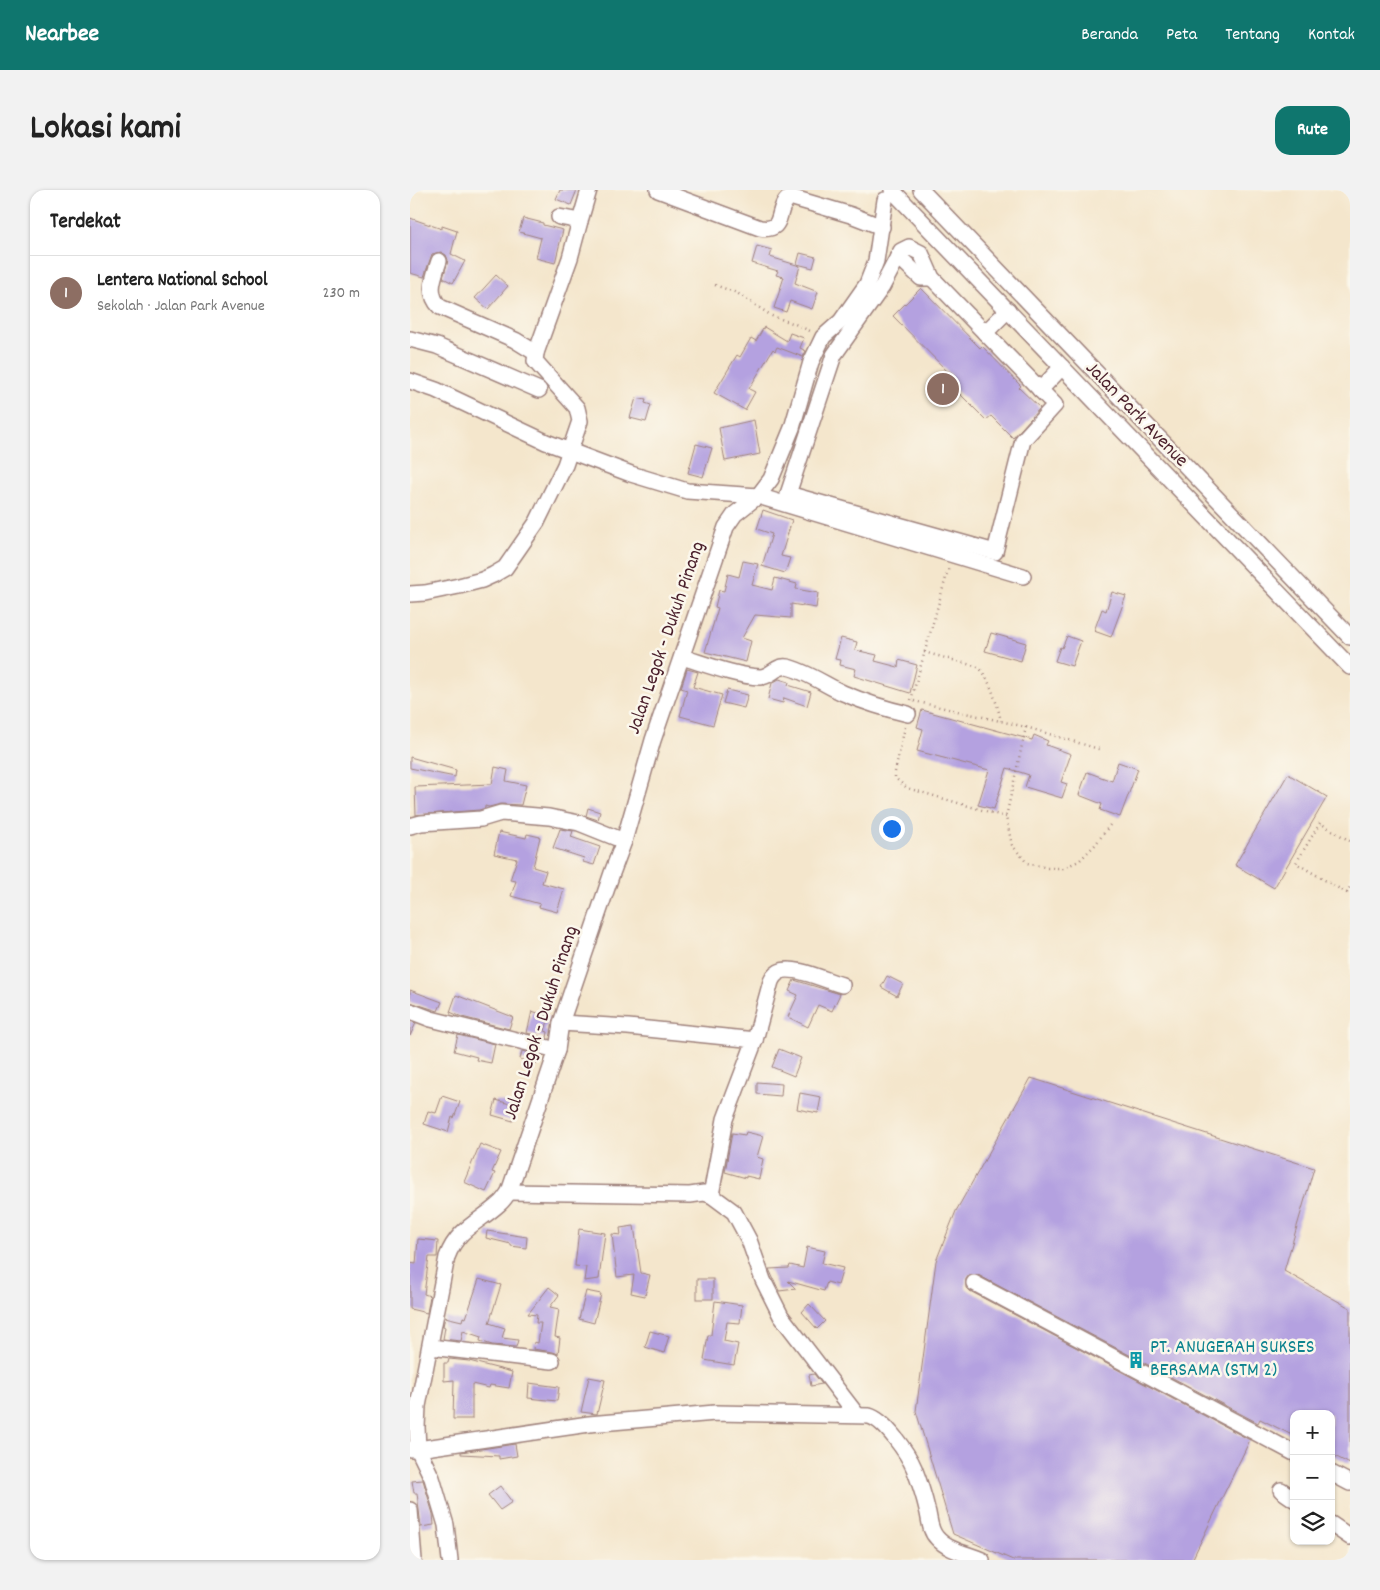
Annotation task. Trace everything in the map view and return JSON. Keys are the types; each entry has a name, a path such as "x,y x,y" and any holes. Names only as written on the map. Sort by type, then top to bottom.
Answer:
{"street":[{"path":"410,594 426,593 482,580 505,568 537,522 570,451 580,421 577,408 535,361 536,353 570,258 589,190"},
{"path":"658,190 760,228 774,228 778,223 785,202 790,197 851,215 882,227"},
{"name":"Jalan Park Avenue","path":"921,190 1350,637"},
{"path":"823,337 841,321 867,284 876,261 889,195"},
{"name":"Jalan Park Avenue","path":"889,195 1008,310 1350,667"},
{"path":"559,217 580,221"},
{"path":"909,247 921,253 932,278 1040,390 1055,405 1023,440 995,552 788,494 834,355 882,287 901,251 909,247"},
{"path":"439,261 431,286 436,303 440,307 515,340 536,353"},
{"path":"985,333 1008,310"},
{"name":"Jalan Legok - Dukuh Pinang","path":"450,1560 446,1525 432,1478 414,1449 418,1406 447,1257 452,1245 466,1230 499,1204 509,1192 557,1050 561,1023 624,841 653,740 726,526 735,514 758,496 777,468 792,428 810,362 823,337"},
{"path":"410,339 437,346 538,390"},
{"path":"1040,390 1062,367"},
{"path":"410,381 436,390 546,442 631,474 687,491 758,496 1024,576"},
{"path":"682,657 726,670 760,677 770,674 780,667 790,668 844,693 889,710 910,707"},
{"path":"410,826 421,823 481,819 500,814 549,816 580,823 624,841"},
{"path":"711,1195 725,1119 755,1040 772,979 779,971 791,970 842,985"},
{"path":"410,1010 431,1019 557,1050"},
{"path":"561,1023 628,1027 755,1040"},
{"path":"509,1192 704,1193 711,1195 734,1212 749,1240 763,1280 781,1316 857,1415"},
{"path":"974,1283 1290,1451"},
{"path":"430,1348 552,1361"},
{"path":"414,1449 589,1424 715,1413 857,1415 875,1418 889,1432 914,1467 927,1509 930,1526 936,1537 945,1545 982,1560"},
{"path":"1335,1475 1350,1482"},
{"path":"1281,1490 1290,1496"},
{"path":"410,1518 414,1560"},
{"path":"1335,1527 1350,1536"}],"path":[{"path":"715,285 737,293 772,316 823,337"},
{"path":"952,555 924,652 895,778 907,788 1006,818"},
{"path":"924,652 978,667 984,671 1001,721"},
{"path":"910,707 1001,721 1102,750"},
{"path":"1026,727 1006,818 1012,845 1027,863 1048,868 1063,868 1079,861 1095,845 1110,825"},
{"path":"1350,841 1320,823 1296,863 1348,894 1350,887"}],"building":[{"path":"560,190 577,190 571,205 556,199"},
{"path":"410,218 442,229 442,226 457,231 451,254 465,261 453,283 443,278 448,260 446,255 441,252 432,254 424,277 410,273"},
{"path":"523,218 563,230 555,263 536,258 541,238 519,232"},
{"path":"757,246 772,250 770,257 800,266 795,283 818,292 812,309 790,301 786,312 774,308 784,277 776,275 778,271 752,263"},
{"path":"800,253 816,257 813,268 797,264"},
{"path":"496,275 508,286 488,309 475,298"},
{"path":"921,288 980,348 982,346 1021,386 1019,388 1040,408 1013,438 991,416 986,420 947,381 952,376 893,316"},
{"path":"764,327 787,341 790,333 804,338 800,348 806,351 803,357 777,347 775,351 773,349 749,389 755,392 745,410 714,393 737,355 740,357 751,338 756,341"},
{"path":"636,398 646,400 645,403 651,405 646,422 630,418"},
{"path":"754,420 760,454 725,461 719,428"},
{"path":"696,444 712,448 703,477 688,473"},
{"path":"763,510 792,520 781,556 790,558 785,573 762,566 772,534 757,529"},
{"path":"743,561 758,564 752,585 772,590 775,578 797,584 796,589 818,593 816,608 791,604 791,618 755,615 742,638 751,641 746,662 705,652 718,608 715,607 719,590 724,591 728,574 739,577"},
{"path":"1112,592 1126,596 1111,637 1094,631 1102,609 1106,611"},
{"path":"991,633 1026,643 1021,661 985,651"},
{"path":"1067,636 1081,641 1072,666 1055,661 1060,647 1062,648"},
{"path":"841,638 857,642 855,650 877,655 875,661 898,667 899,660 917,665 910,693 854,676 856,669 840,665 841,660 835,659"},
{"path":"687,669 698,672 693,687 722,695 713,725 680,716 687,690 681,688"},
{"path":"779,679 789,682 788,685 811,692 807,706 784,698 783,703 768,699 772,683"},
{"path":"727,690 748,695 744,708 723,703"},
{"path":"922,710 1032,740 1034,735 1048,741 1046,745 1071,754 1061,782 1067,784 1062,798 1025,787 1029,775 1007,768 994,809 978,805 989,770 917,751 923,729 917,727"},
{"path":"410,757 456,770 455,777 410,768"},
{"path":"1118,762 1138,769 1120,817 1100,810 1102,804 1079,795 1087,772 1112,781"},
{"path":"495,767 508,770 506,781 526,785 521,805 501,804 485,806 485,808 479,810 416,815 415,787 492,784"},
{"path":"1288,774 1327,797 1274,888 1235,865"},
{"path":"588,808 600,812 598,820 586,816"},
{"path":"560,829 573,831 571,837 600,847 594,865 583,862 584,858 553,848"},
{"path":"499,832 526,838 527,834 540,837 533,867 546,871 542,883 564,889 557,912 539,907 540,904 511,896 516,881 510,880 517,859 494,854"},
{"path":"887,976 903,984 897,996 881,987"},
{"path":"794,980 840,994 832,1011 818,1005 808,1027 788,1017 798,995 789,991"},
{"path":"410,990 442,1002 438,1011 410,1002"},
{"path":"456,995 513,1017 509,1029 450,1012"},
{"path":"532,1011 549,1017 545,1031 548,1032 547,1038 527,1033"},
{"path":"410,1021 416,1023 410,1036"},
{"path":"458,1035 495,1044 491,1063 476,1060 477,1057 454,1051"},
{"path":"779,1049 801,1058 794,1076 772,1067"},
{"path":"522,1051 539,1055 537,1064 520,1059"},
{"name":"PT. ANUGERAH SUKSES BERSAMA (STM 2)","path":"1031,1078 1314,1168 1284,1271 1350,1308 1350,1464 1335,1456 1335,1410 1290,1410 1290,1434 1260,1419 1258,1423 978,1275 969,1275 966,1279 966,1288 970,1291 1250,1440 1192,1560 1013,1560 953,1534 916,1411 936,1261 956,1211"},
{"path":"757,1082 782,1084 781,1096 757,1094"},
{"path":"800,1093 821,1097 818,1113 797,1109"},
{"path":"442,1096 460,1102 454,1118 452,1117 448,1132 424,1124 428,1111 436,1113"},
{"path":"496,1100 517,1106 513,1121 492,1115"},
{"path":"746,1132 763,1136 757,1157 763,1159 759,1179 746,1176 746,1178 725,1172 732,1133 745,1135"},
{"path":"480,1144 501,1152 492,1172 495,1173 486,1192 464,1182"},
{"path":"634,1226 641,1273 650,1275 645,1296 631,1293 634,1275 617,1277 612,1234 621,1235 620,1228"},
{"path":"579,1229 605,1233 599,1279 584,1281 586,1267 575,1266"},
{"path":"487,1231 527,1237 526,1248 511,1246 511,1244 486,1238"},
{"path":"418,1239 438,1241 437,1257 429,1257 424,1294 430,1296 427,1313 410,1309 410,1263 416,1264"},
{"path":"807,1247 825,1251 822,1263 843,1268 838,1285 827,1282 824,1291 788,1281 796,1289 779,1291 769,1269 789,1268 790,1265 803,1268"},
{"path":"479,1279 501,1285 489,1323 505,1328 502,1338 518,1340 516,1347 492,1345 480,1341 481,1337 463,1331 461,1341 443,1339 445,1317 462,1321 463,1317 466,1318"},
{"path":"697,1279 713,1279 713,1299 697,1299"},
{"path":"549,1287 559,1295 550,1307 559,1309 555,1337 560,1338 558,1354 533,1349 534,1342 538,1343 541,1323 536,1323 537,1315 528,1314"},
{"path":"586,1291 601,1294 594,1323 579,1319"},
{"path":"715,1301 742,1305 740,1323 727,1322 724,1341 738,1344 734,1365 704,1360 708,1335 711,1335"},
{"path":"809,1304 825,1321 817,1329 802,1312"},
{"path":"650,1331 669,1336 664,1353 645,1347"},
{"path":"449,1359 469,1361 512,1372 509,1388 490,1385 489,1388 472,1384 472,1419 453,1419 454,1380 444,1381 444,1363 448,1363"},
{"path":"814,1374 822,1384 811,1386 809,1375"},
{"path":"589,1377 605,1380 597,1414 581,1412"},
{"path":"529,1383 559,1387 557,1401 528,1398"},
{"path":"515,1444 517,1456 499,1459 499,1456 461,1454 461,1452"},
{"path":"423,1480 433,1514 434,1525 421,1527 417,1493 414,1493 412,1481"},
{"path":"500,1486 512,1502 500,1510 488,1495"}],"place":[{"name":"Lentera National School","path":"943,389"},
{"name":"PT. ANUGERAH SUKSES BERSAMA (STM 2)","path":"1136,1360"}]}
